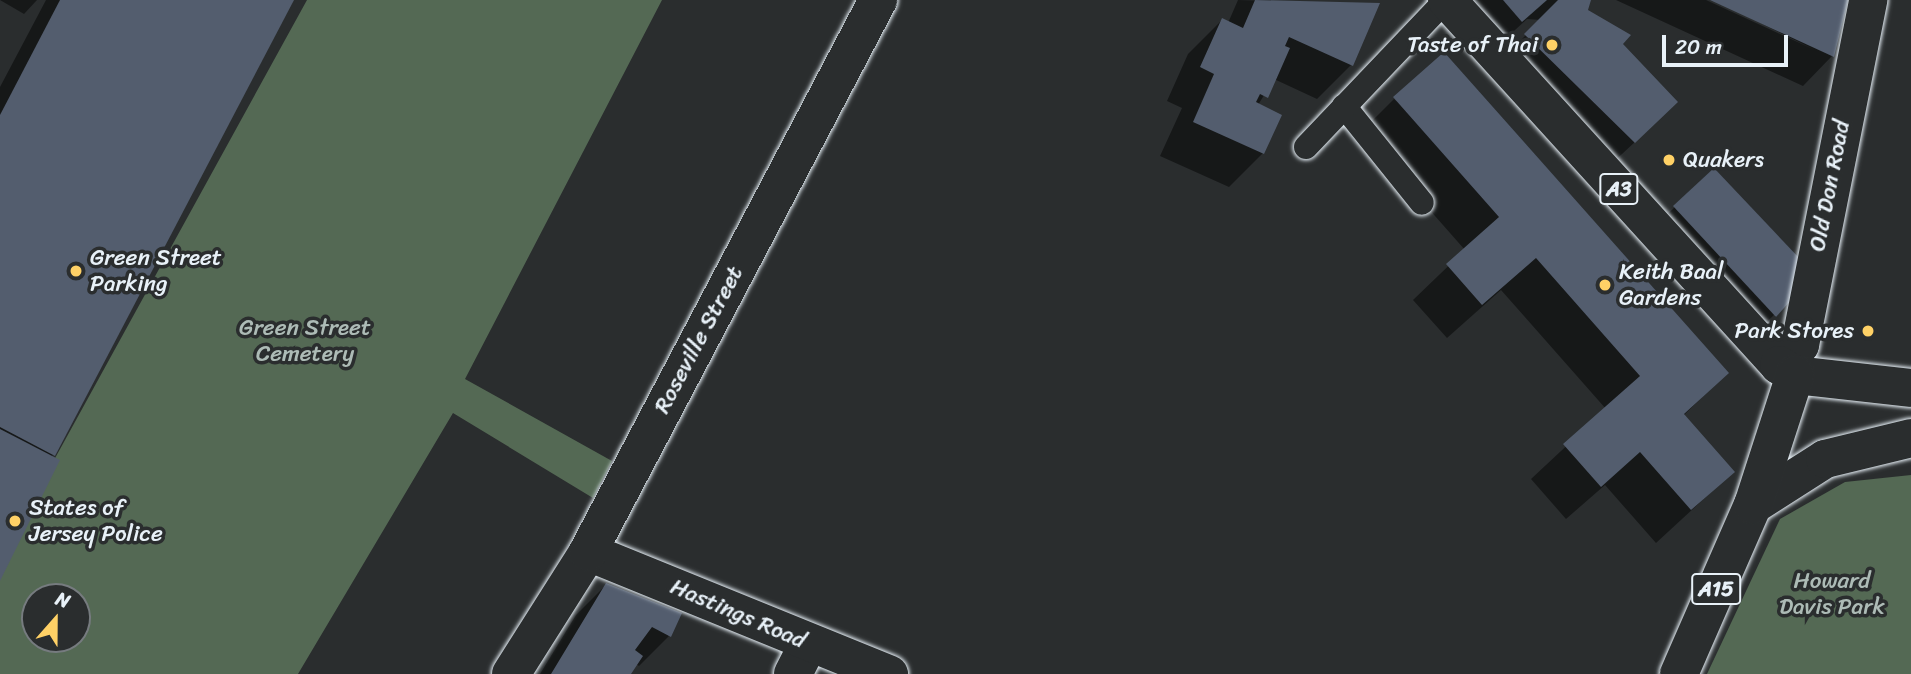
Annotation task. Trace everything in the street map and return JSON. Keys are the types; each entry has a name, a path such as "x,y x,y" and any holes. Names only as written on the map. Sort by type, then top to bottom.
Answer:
{"main road":[{"name":"Roseville Street","path":"511,674 588,552 878,0"},
{"name":"A3","path":"1446,0 1787,370"},
{"name":"Old Don Road","path":"1787,370 1800,345 1868,0"},
{"path":"1787,370 1911,388"},
{"name":"A15","path":"1679,674 1753,505 1787,370"},
{"path":"1753,505 1825,459 1911,438"},
{"name":"Hastings Road","path":"588,552 801,659 889,674"}],"lane":[{"path":"1306,147 1446,0"},
{"path":"1344,106 1422,203"}],"green space":[{"name":"Green Street Cemetery","path":"307,0 662,0 465,379 612,461 593,498 453,413 298,674 0,674 0,574 54,460"},
{"name":"Howard Davis Park","path":"1911,475 1911,674 1707,674 1780,519 1845,482"}],"building":[{"name":"Green Street Parking","path":"60,0 294,0 55,456 0,427 0,115"},
{"path":"1255,0 1380,3 1353,66 1289,37 1285,46 1290,48 1268,98 1260,94 1256,102 1282,115 1264,154 1193,122 1214,74 1200,67 1222,18 1243,28"},
{"path":"1503,0 1547,0 1522,22"},
{"path":"1558,0 1591,0 1588,10 1631,35 1623,44 1678,102 1635,143 1524,34"},
{"path":"1710,0 1848,0 1834,57"},
{"name":"Keith Baal Gardens","path":"1444,52 1729,373 1684,414 1735,472 1691,510 1640,452 1601,487 1563,444 1640,376 1536,258 1482,305 1446,264 1499,217 1393,97"},
{"path":"1714,168 1801,260 1792,299 1776,317 1673,206"},
{"name":"States of Jersey Police","path":"0,429 60,460 0,581"},
{"path":"606,583 682,613 671,637 652,627 635,650 643,656 631,674 551,674"}],"place":[{"name":"Taste of Thai","path":"1552,45"},
{"name":"Quakers","path":"1669,160"},
{"name":"Green Street Parking","path":"76,271"},
{"name":"Keith Baal Gardens","path":"1605,285"},
{"name":"Park Stores","path":"1868,331"},
{"name":"States of Jersey Police","path":"15,521"}]}
